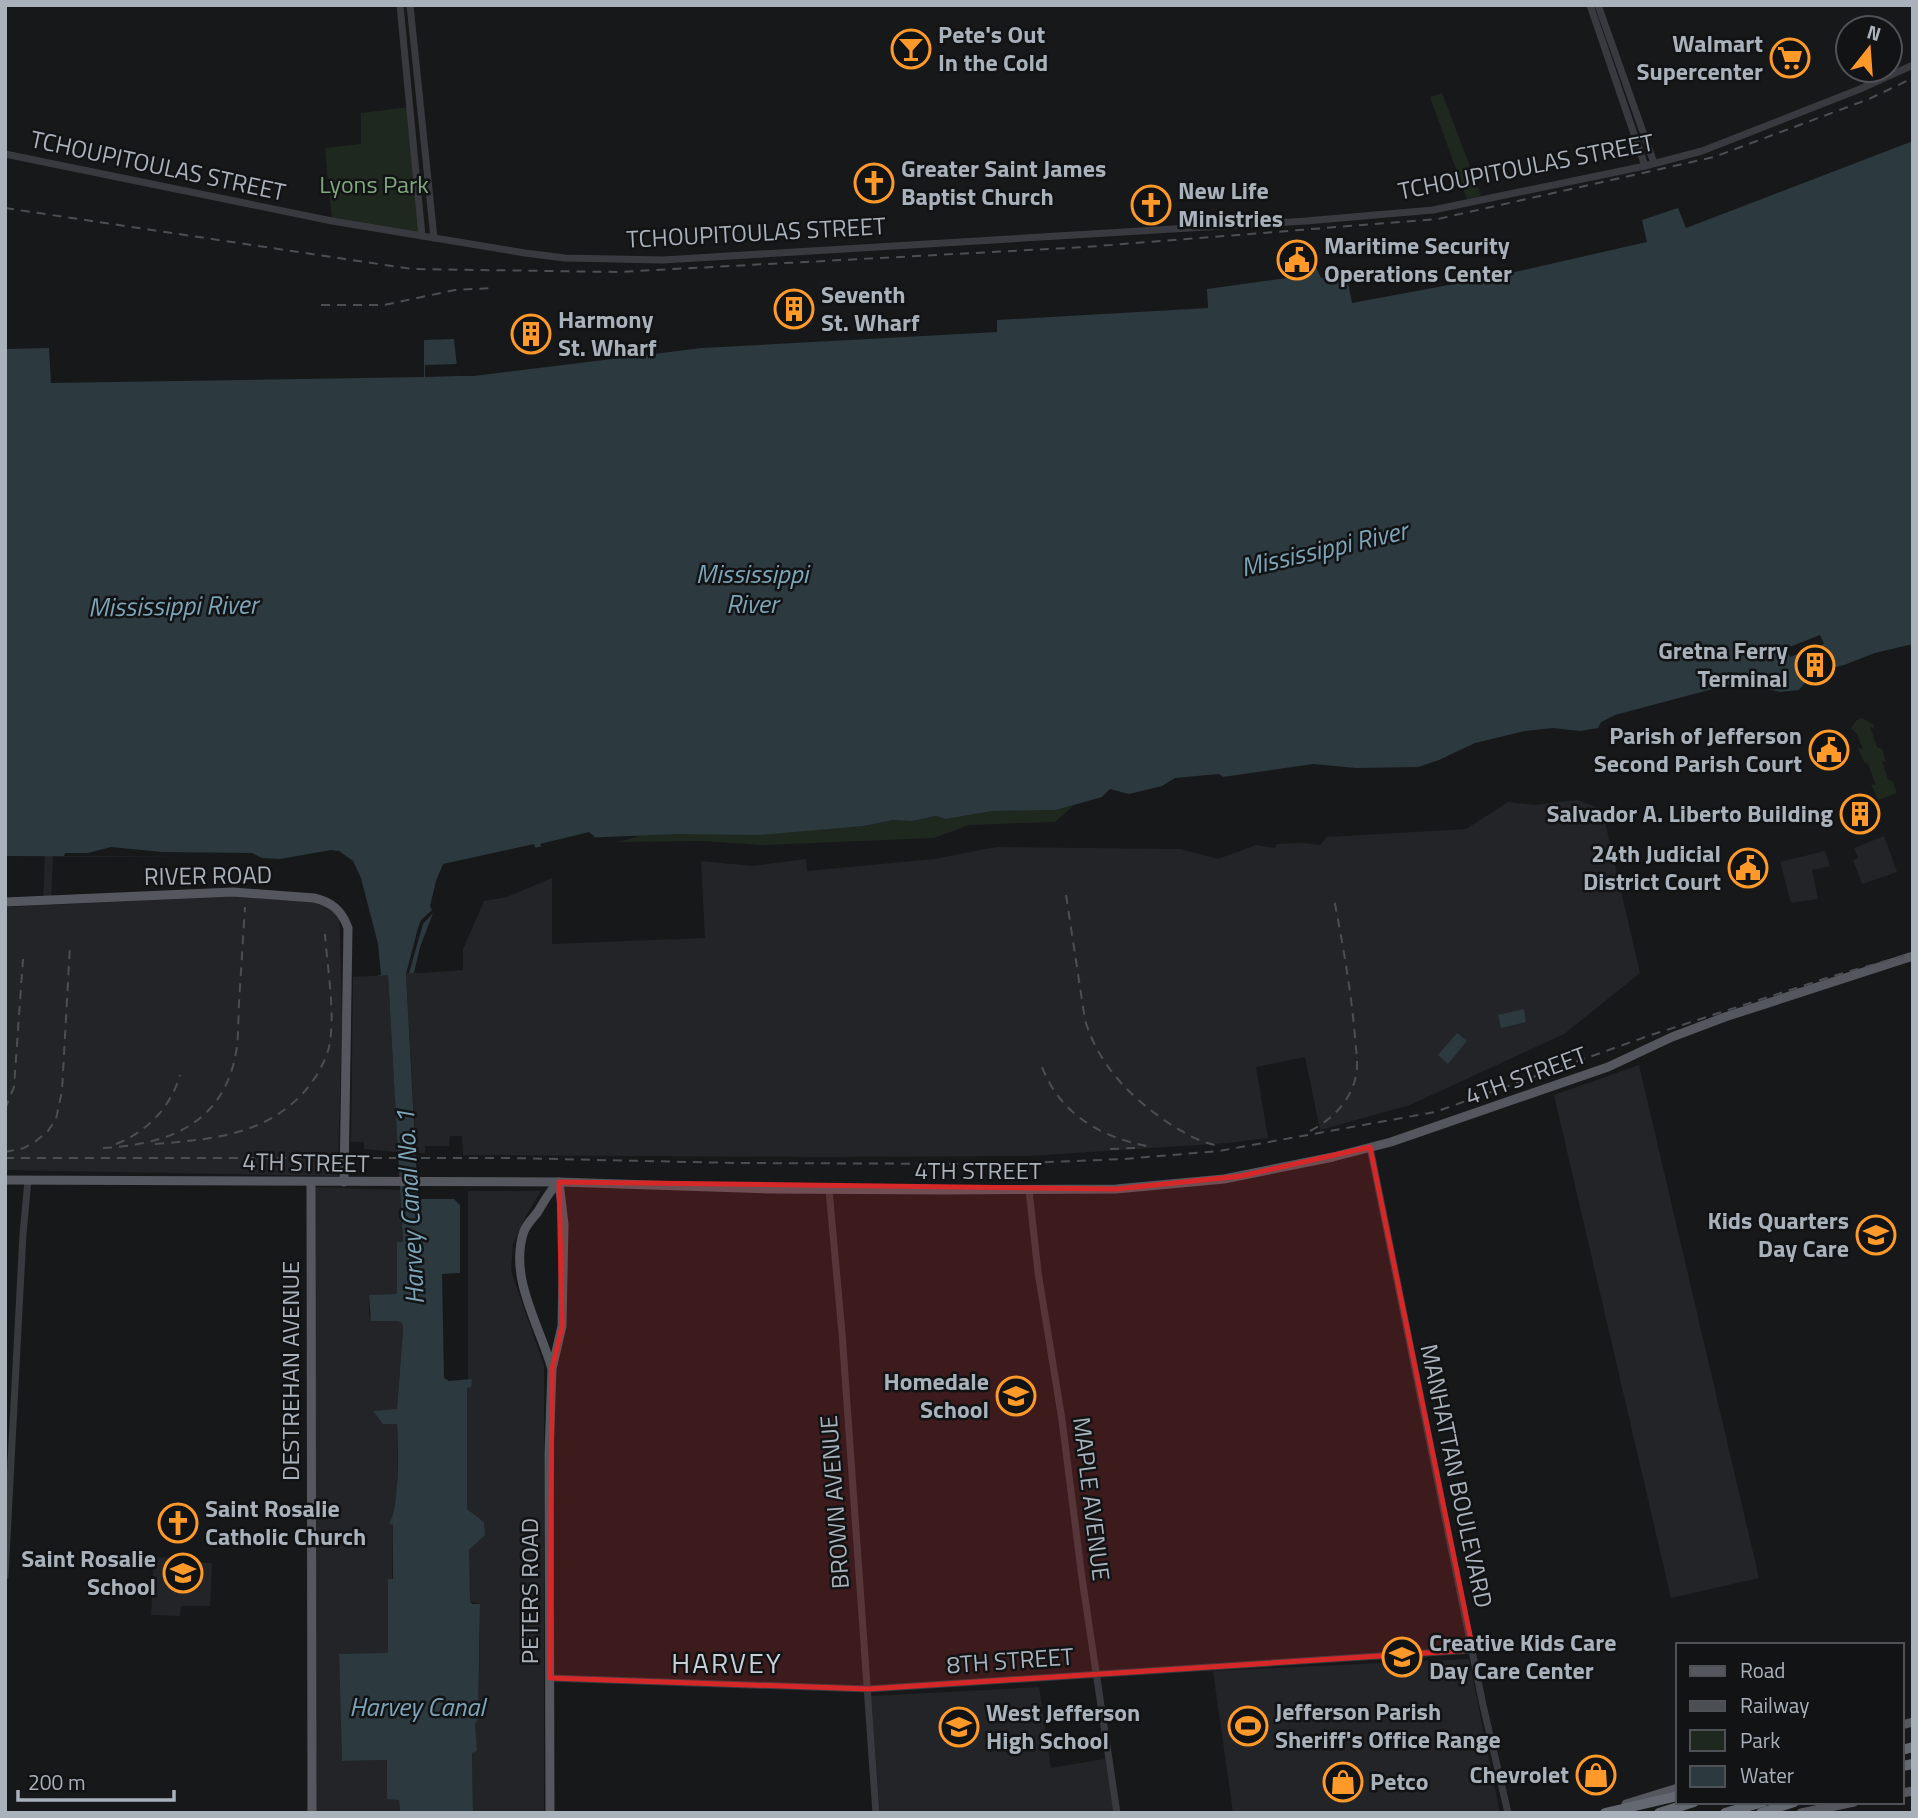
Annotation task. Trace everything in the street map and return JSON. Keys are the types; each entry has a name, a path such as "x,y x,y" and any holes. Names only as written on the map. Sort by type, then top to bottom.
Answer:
{"highway":[{"path":"1604,1813 1675,1797"},
{"path":"1659,1813 1688,1804"},
{"path":"1725,1813 1756,1804"},
{"path":"1761,1813 1788,1804"}],"main road":[{"name":"RIVER ROAD","path":"5,902 233,892 327,901 344,917 348,928 344,1182"},
{"name":"4TH STREET","path":"5,1180 559,1182 829,1190 1029,1190 1116,1189 1224,1178 1370,1147 1497,1107 1608,1067 1672,1037 1725,1017 1913,956"},
{"name":"DESTREHAN AVENUE","path":"311,1182 312,1813"},
{"name":"PETERS ROAD","path":"551,1369 562,1335 564,1224 559,1182"},
{"name":"PETERS ROAD","path":"550,1813 551,1369 545,1344 524,1289 520,1264 523,1234 550,1191 559,1182"},
{"path":"1604,1813 1676,1789"},
{"path":"1801,1813 1823,1806"}],"street":[{"path":"400,5 422,236"},
{"path":"411,5 434,238"},
{"path":"1590,5 1645,166"},
{"path":"1598,5 1654,163"},
{"name":"TCHOUPITOULAS STREET","path":"5,154 320,219 434,238 538,254 596,259 663,260 1306,221 1433,210 1645,166 1702,151 1860,89 1913,65"},
{"name":"MANHATTAN BOULEVARD","path":"1370,1147 1472,1650 1508,1813"},
{"path":"5,1576 28,1180"},
{"name":"BROWN AVENUE","path":"829,1190 842,1334 876,1813"},
{"name":"MAPLE AVENUE","path":"1029,1190 1038,1272 1062,1420 1117,1813"},
{"name":"8TH STREET","path":"550,1678 868,1689 1472,1650"}],"highlighted area":[{"path":"1370,1147 1473,1650 868,1689 550,1678 552,1369 562,1326 559,1182 1116,1189 1241,1176"}],"shaded area":[{"path":"1577,800 1602,809 1640,973 1564,1034 1410,1105 1320,1130 1305,1057 1256,1067 1268,1138 1228,1143 1028,1156 463,1155 462,1136 450,1136 449,1146 425,1146 425,1153 416,1153 406,974 463,970 463,949 484,901 507,897 552,878 552,944 705,938 701,861 753,866 806,859 807,871 934,859 996,847 1180,849 1218,859 1256,845 1275,848 1277,844 1320,845 1327,837 1466,829 1508,802 1534,805"},
{"path":"46,830 54,832 51,905 246,895 313,902 335,913 339,919 342,1013 338,1176 5,1170 5,907 43,905"},
{"path":"1884,836 1897,872 1862,884 1853,860 1858,858 1854,848"},
{"path":"1825,851 1830,866 1812,870 1818,899 1791,903 1780,862"},
{"path":"388,975 398,1152 364,1149 364,1142 351,1142 353,977"},
{"path":"1639,1065 1759,1578 1671,1598 1554,1095"},
{"path":"314,1187 400,1190 403,1243 398,1242 397,1295 369,1295 369,1315 399,1321 403,1329 397,1410 374,1411 397,1424 397,1493 390,1523 393,1525 392,1579 388,1579 388,1654 339,1655 342,1761 387,1760 387,1798 399,1799 400,1813 316,1813"},
{"path":"468,1191 541,1191 513,1244 511,1271 544,1366 544,1813 473,1813 472,1753 478,1719 480,1604 469,1601 469,1550 484,1535 484,1522 467,1509 467,1387 471,1379 468,1379"},
{"path":"154,1557 212,1563 210,1606 181,1606 180,1616 151,1615"},
{"path":"1469,1659 1500,1813 1233,1813 1213,1671"},
{"name":"West Jefferson High School","path":"1039,1687 1051,1768 1105,1759 1114,1813 880,1813 871,1696"}],"green space":[{"path":"1442,93 1481,196 1467,199 1430,97"},
{"name":"Lyons Park","path":"410,107 422,236 332,221 325,148 361,144 361,113"},
{"path":"1862,718 1873,724 1874,728 1870,727 1877,747 1882,749 1886,762 1882,761 1888,779 1893,782 1897,793 1878,800 1871,784 1876,785 1868,764 1864,762 1858,748 1863,749 1857,734 1851,728"},
{"path":"1074,805 1055,822 969,825 934,838 761,845 703,841 618,842 643,835 822,829 864,826 893,820 912,821 936,816 946,819 992,811 1056,810"}],"water":[{"name":"Mississippi River","path":"1913,141 1913,644 1813,673 1799,690 1780,692 1739,682 1615,715 1601,722 1598,728 1580,731 1553,728 1525,731 1475,743 1418,767 1356,768 1313,764 1223,777 1219,774 1175,778 1162,786 1129,794 1110,789 1102,797 1056,810 992,811 946,819 936,816 912,821 893,820 864,826 759,835 677,834 581,838 444,867 433,909 435,915 417,973 406,974 418,1199 454,1199 460,1205 460,1273 442,1274 444,1378 449,1381 472,1379 471,1387 467,1388 467,1509 484,1522 485,1535 469,1550 470,1601 472,1604 480,1604 478,1719 475,1725 477,1751 472,1753 473,1813 400,1813 399,1800 387,1799 387,1760 342,1761 339,1654 388,1653 388,1579 393,1579 393,1525 389,1523 393,1516 397,1492 397,1424 383,1424 373,1411 397,1409 403,1329 402,1323 398,1321 371,1321 369,1295 397,1294 397,1242 403,1242 388,975 378,976 375,945 349,864 327,854 287,860 5,856 5,349 49,348 51,383 424,377 424,340 454,339 458,376 474,376 702,348 997,332 997,320 1208,308 1207,289 1287,278 1286,270 1315,265 1321,278 1337,277 1346,272 1352,303 1497,276 1647,242 1642,220 1678,208 1686,228"},
{"path":"1524,1009 1526,1022 1501,1028 1498,1015"},
{"path":"1457,1033 1467,1041 1448,1064 1438,1055"}],"pier":[{"path":"457,364 458,376 425,377 425,365"},
{"path":"1820,635 1824,644 1790,657 1787,648"},
{"path":"589,832 595,837 543,849 540,844"},
{"path":"534,844 536,850 495,860 458,864 447,870 435,908 437,914 417,973 414,973 420,947 433,913 423,924 409,973 406,974 421,920 432,910 430,906 443,864"},
{"path":"111,847 162,852 252,853 262,858 280,859 339,851 353,861 361,878 378,944 381,975 374,976 372,946 362,904 347,867 327,857 287,863 186,857 64,856 65,853 88,853"}],"railway":[{"path":"5,208 412,269 618,272 1086,247 1438,219 1714,157 1869,99 1913,78"},
{"path":"321,305 384,305 455,290 492,288"},
{"path":"1066,895 1085,1020 1099,1052 1118,1080 1156,1114 1194,1138 1220,1146"},
{"path":"1310,1131 1325,1122 1343,1104 1352,1089 1357,1069 1344,950 1334,899"},
{"path":"103,1148 147,1142 167,1137 185,1128 201,1117 215,1102 226,1084 237,1048 245,907"},
{"path":"155,1144 220,1136 259,1124 277,1115 310,1085 326,1057 331,1035 325,934"},
{"path":"5,1152 24,1148 36,1141 48,1131 56,1119 62,1091 70,945"},
{"path":"5,1158 510,1158 735,1163 1000,1164 1124,1159 1219,1151 1435,1112 1648,1036 1913,953"},
{"path":"5,1109 14,1087 23,959"},
{"path":"1042,1067 1060,1099 1086,1122 1116,1138 1151,1147"},
{"path":"116,1144 138,1133 156,1117 171,1098 180,1075"},
{"path":"1110,1149 1135,1148"}],"place":[{"name":"Pete's Out In the Cold","path":"911,49"},
{"name":"Walmart Supercenter","path":"1790,58"},
{"name":"Greater Saint James Baptist Church","path":"874,183"},
{"name":"New Life Ministries","path":"1151,205"},
{"name":"Maritime Security Operations Center","path":"1297,260"},
{"name":"Seventh St. Wharf","path":"794,309"},
{"name":"Harmony St. Wharf","path":"531,334"},
{"name":"Gretna Ferry Terminal","path":"1815,665"},
{"name":"Parish of Jefferson Second Parish Court","path":"1829,750"},
{"name":"Salvador A. Liberto Building","path":"1860,814"},
{"name":"24th Judicial District Court","path":"1748,868"},
{"name":"Kids Quarters Day Care","path":"1876,1235"},
{"name":"Homedale School","path":"1016,1396"},
{"name":"Saint Rosalie Catholic Church","path":"178,1523"},
{"name":"Saint Rosalie School","path":"183,1573"},
{"name":"Creative Kids Care Day Care Center","path":"1402,1657"},
{"name":"Jefferson Parish Sheriff's Office Range","path":"1248,1726"},
{"name":"West Jefferson High School","path":"959,1727"},
{"name":"Chevrolet","path":"1596,1775"},
{"name":"Petco","path":"1343,1782"}],"district":[{"name":"HARVEY","path":"727,1663"}],"water label":[{"name":"Harvey Canal No. 1","path":"410,1207"},
{"name":"Harvey Canal","path":"417,1707"}]}
